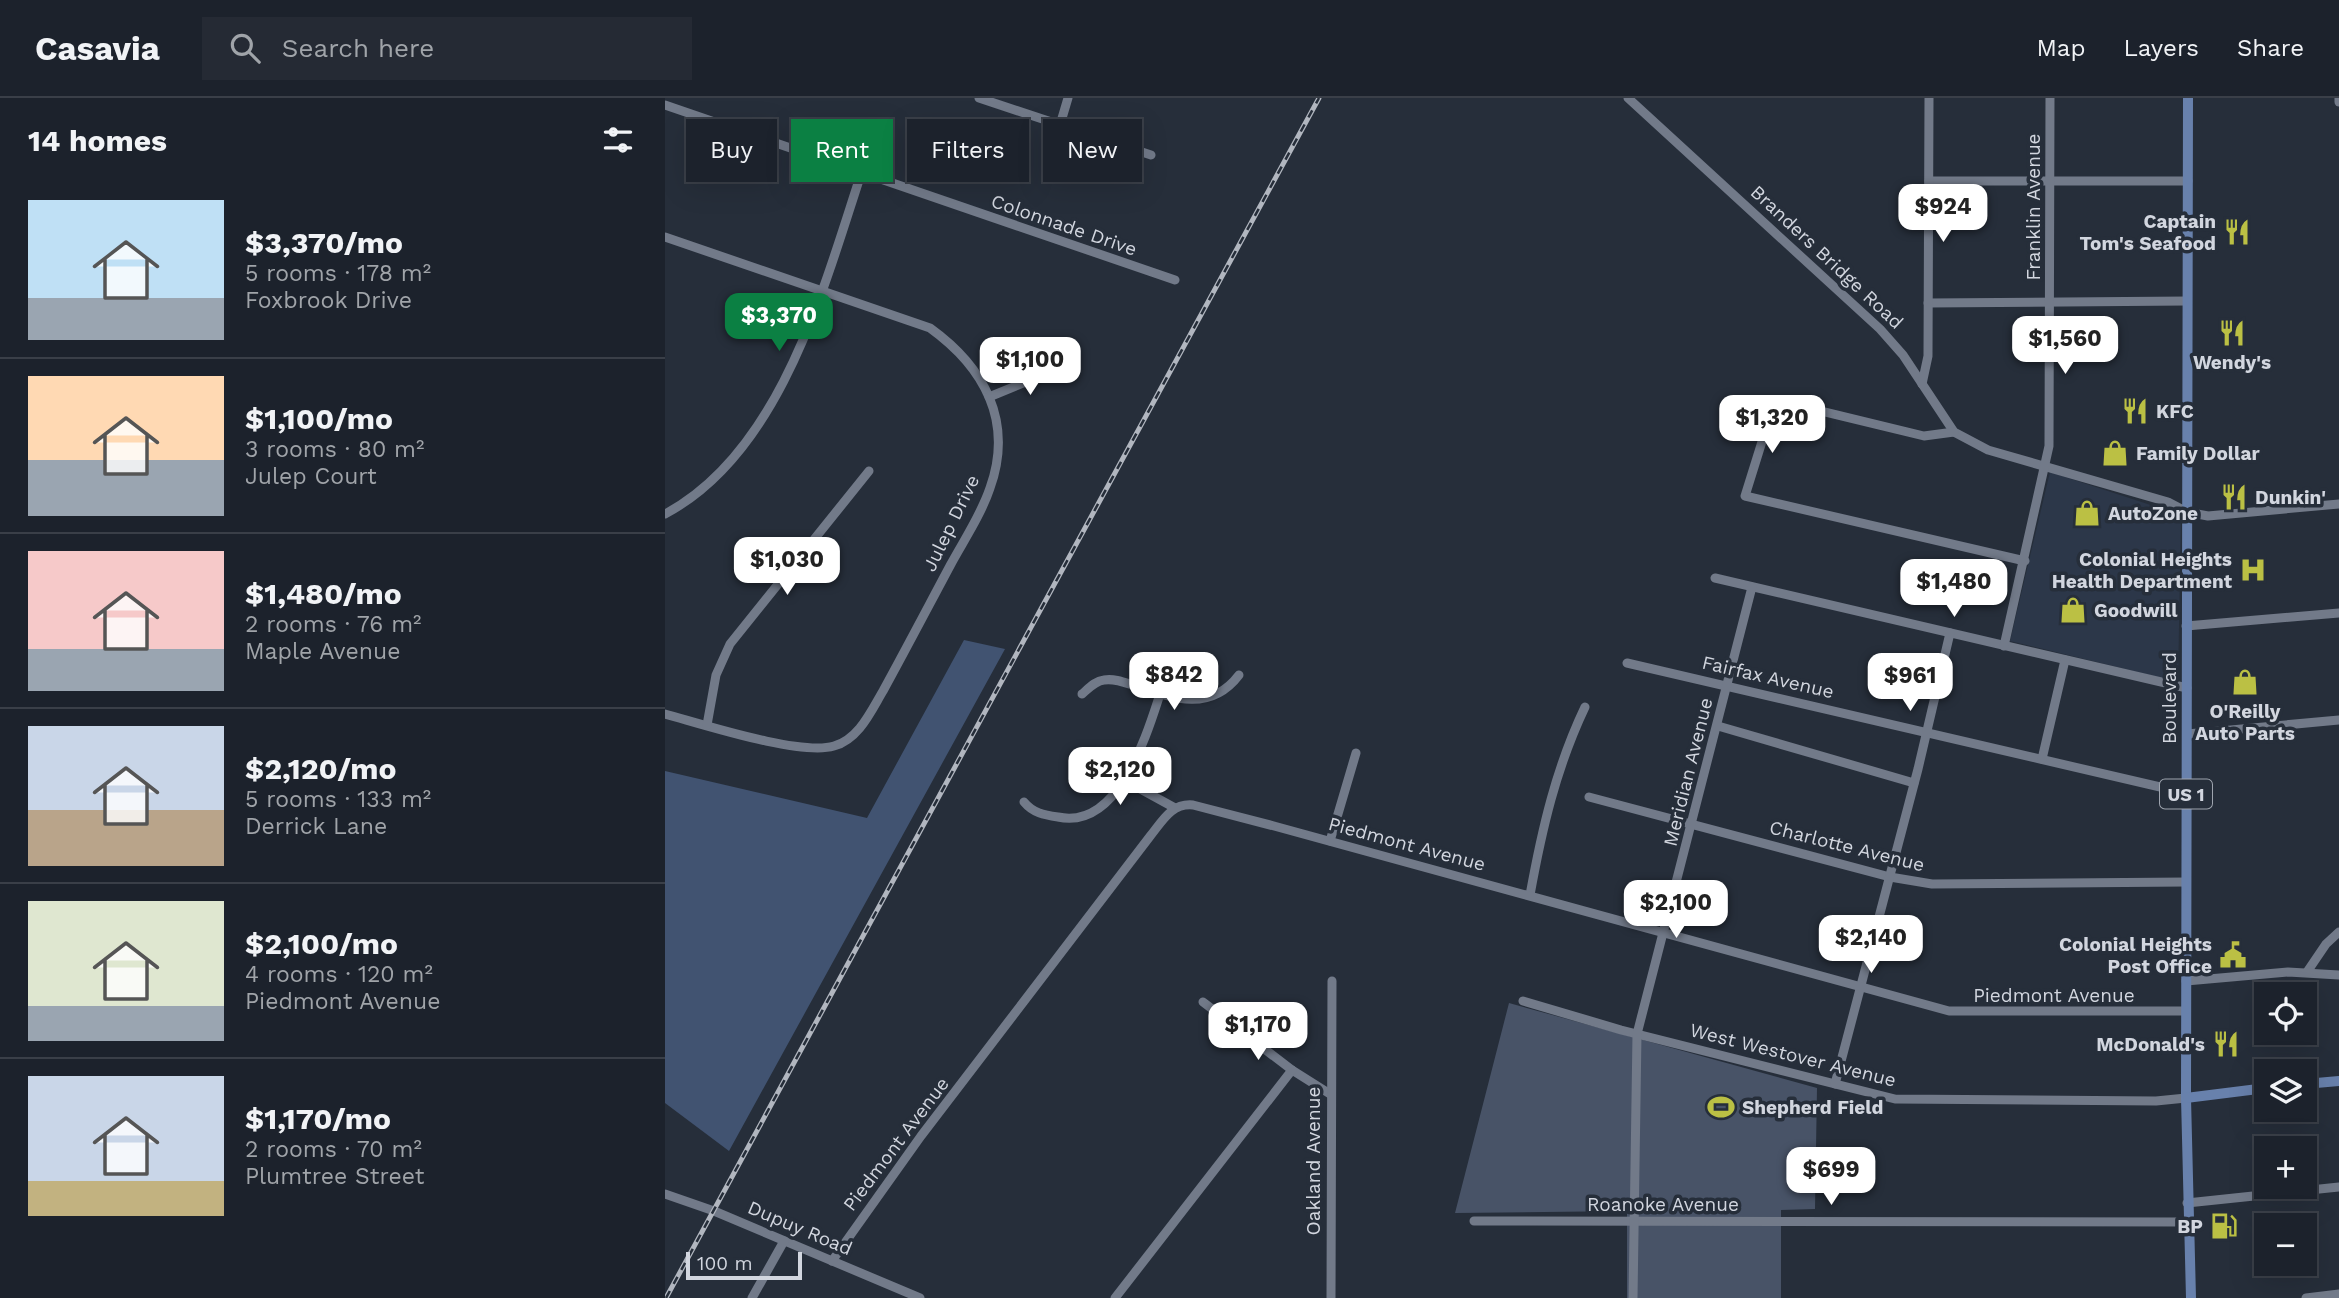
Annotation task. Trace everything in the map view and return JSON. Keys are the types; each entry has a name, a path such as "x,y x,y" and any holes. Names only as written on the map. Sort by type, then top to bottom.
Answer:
{"main road":[{"name":"Boulevard","path":"2188,98 2186,1098 2191,1298"},
{"path":"2317,1083 2339,1081"},
{"path":"2186,1098 2254,1090"}],"street":[{"path":"979,98 1043,119"},
{"path":"1062,119 1068,98"},
{"name":"Branders Bridge Road","path":"1628,98 1880,329 1955,432 1988,450 2168,502 2187,512 2208,516 2339,504"},
{"path":"1922,384 1928,365 1929,98"},
{"name":"Franklin Avenue","path":"2004,646 2046,467 2050,435 2050,98"},
{"name":"Colonnade Drive","path":"665,105 791,149"},
{"path":"1142,152 1151,155"},
{"path":"1929,181 2188,181"},
{"path":"665,514 707,485 755,434 777,396 820,289 858,182"},
{"name":"Colonnade Drive","path":"885,182 1175,280"},
{"name":"Julep Drive","path":"665,237 930,328 970,363 989,397 999,440 990,489 888,681 857,731 840,744 821,748 665,714"},
{"path":"1928,303 2187,301"},
{"path":"989,397 1060,368"},
{"path":"1955,432 1924,436 1775,400 1745,496 2025,561"},
{"path":"706,725 716,675 730,644 869,471"},
{"path":"1715,578 2187,688"},
{"name":"Meridian Avenue","path":"1633,1298 1637,1034 1752,587"},
{"path":"2186,626 2339,613"},
{"path":"1835,1084 1950,634"},
{"path":"2042,759 2065,660"},
{"name":"Fairfax Avenue","path":"1627,663 2186,793"},
{"path":"1082,694 1095,682 1113,679 1160,694 1198,701 1207,700 1222,693 1239,676"},
{"path":"1024,802 1037,813 1081,818 1100,807 1124,780 1142,750 1160,694"},
{"path":"1529,895 1546,810 1566,748 1585,707"},
{"path":"2187,734 2339,720"},
{"path":"1718,726 1914,783"},
{"path":"1330,841 1356,753"},
{"path":"1124,780 1175,808"},
{"name":"Charlotte Avenue","path":"1589,797 1890,877 1956,885 2186,881"},
{"name":"Piedmont Avenue","path":"832,1261 921,1136 1151,835 1175,808 1193,805 1529,895 1860,988 1963,1013 2186,1011"},
{"path":"2307,972 2326,944 2339,932"},
{"path":"2186,981 2307,972 2339,975"},
{"name":"Oakland Avenue","path":"1331,1298 1332,981"},
{"name":"West Westover Avenue","path":"1523,1001 1637,1034 1906,1100 2156,1101 2186,1098"},
{"path":"1203,1002 1292,1070 1330,1094"},
{"path":"1115,1298 1292,1070"},
{"path":"2187,1203 2339,1187"},
{"name":"Dupuy Road","path":"665,1194 920,1298"},
{"name":"Roanoke Avenue","path":"1474,1221 2187,1222"},
{"path":"752,1298 784,1241"},
{"path":"2306,1298 2339,1294"}],"shaded area":[{"path":"2050,472 2181,515 2178,682 2010,641"},
{"path":"964,640 1005,649 729,1151 665,1103 665,771 867,818"},
{"path":"1509,1003 1817,1088 1815,1209 1781,1210 1781,1298 1627,1298 1627,1211 1455,1213"}],"railway":[{"path":"666,1298 1319,98"}],"place":[{"name":"Captain Tom's Seafood","path":"2237,232"},
{"name":"Wendy's","path":"2232,333"},
{"name":"KFC","path":"2135,411"},
{"name":"Family Dollar","path":"2115,453"},
{"name":"Dunkin'","path":"2234,497"},
{"name":"AutoZone","path":"2087,513"},
{"name":"Colonial Heights Health Department","path":"2253,570"},
{"name":"Goodwill","path":"2073,610"},
{"name":"O'Reilly Auto Parts","path":"2245,682"},
{"name":"Colonial Heights Post Office","path":"2233,955"},
{"name":"McDonald's","path":"2226,1044"},
{"name":"Shepherd Field","path":"1721,1107"},
{"name":"BP","path":"2224,1226"}]}
